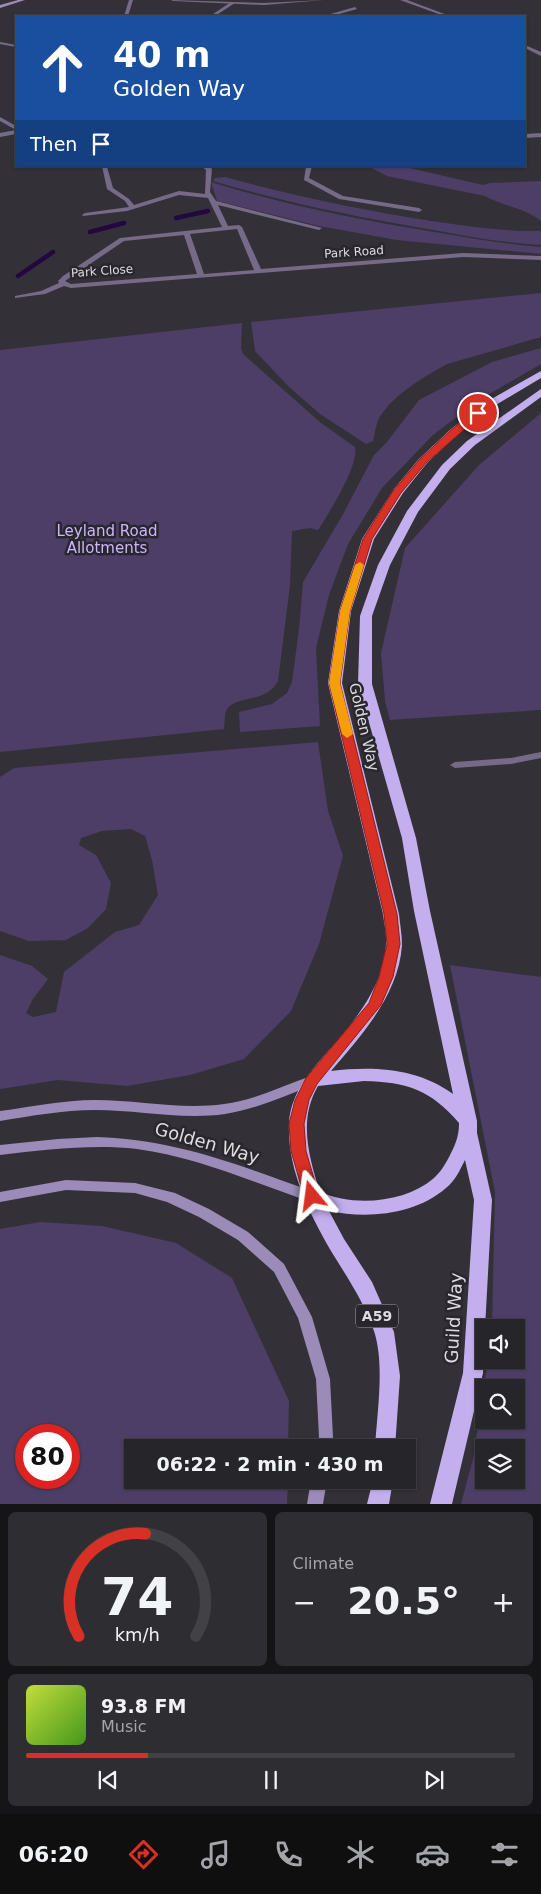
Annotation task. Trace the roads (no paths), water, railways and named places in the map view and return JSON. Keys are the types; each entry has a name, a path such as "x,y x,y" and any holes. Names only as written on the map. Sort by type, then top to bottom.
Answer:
{"highway":[{"name":"Golden Way","path":"312,1081 375,1005 386,977 394,944 391,914 335,683 345,611 368,539 398,491 423,461 455,431 490,404 541,374"},
{"name":"Golden Way","path":"468,1127 408,838 365,684 366,616 384,566 413,511 446,467 471,443 541,392"},
{"path":"312,1081 358,1074 395,1076 419,1083 446,1097 468,1127 457,1158 442,1181 424,1195 396,1204 364,1207 340,1205 312,1197"},
{"name":"A59","path":"312,1081 302,1100 296,1124 298,1151 312,1197 337,1244 364,1288 384,1332 390,1376 386,1439"},
{"name":"Guild Way","path":"442,1504 473,1373 483,1200 468,1127"},
{"path":"378,1504 381,1489"}],"main road":[{"path":"0,8 23,0"},
{"name":"Golden Way","path":"0,1116 94,1105 174,1111 224,1109 261,1100 312,1081"},
{"name":"Golden Way","path":"0,1150 56,1144 108,1142 155,1147 212,1162 312,1197"},
{"path":"0,1197 66,1185 135,1188 170,1197 204,1213 243,1236 279,1268 305,1316 323,1380 326,1439"},
{"path":"314,1504 316,1489"}],"street":[{"path":"126,15 130,0"},
{"path":"173,0 281,4 322,0"},
{"path":"402,0 445,15"},
{"path":"214,15 233,3"},
{"path":"330,15 355,8"},
{"path":"0,43 15,46"},
{"path":"526,46 541,54"},
{"path":"0,119 15,129"},
{"path":"0,135 15,130"},
{"path":"526,136 541,135"},
{"path":"104,167 110,189 127,200 132,207"},
{"path":"309,167 306,179 341,198 419,210"},
{"path":"206,168 206,192 214,202 226,228 239,227 258,270"},
{"path":"85,215 132,207 179,193 210,196"},
{"name":"Park Road","path":"214,202 319,228"},
{"name":"Park Close","path":"226,228 122,239 65,276 61,281 63,284 72,286 236,272"},
{"path":"187,233 201,275"},
{"name":"Park Road","path":"236,272 463,255 541,258"},
{"path":"17,297 43,293 63,284"},
{"path":"455,765 511,761 541,755"}],"waterway":[{"path":"176,218 208,211"},
{"path":"90,232 124,223"},
{"path":"18,276 53,252"}],"park label":[{"name":"Leyland Road Allotments","path":"107,540"}]}
